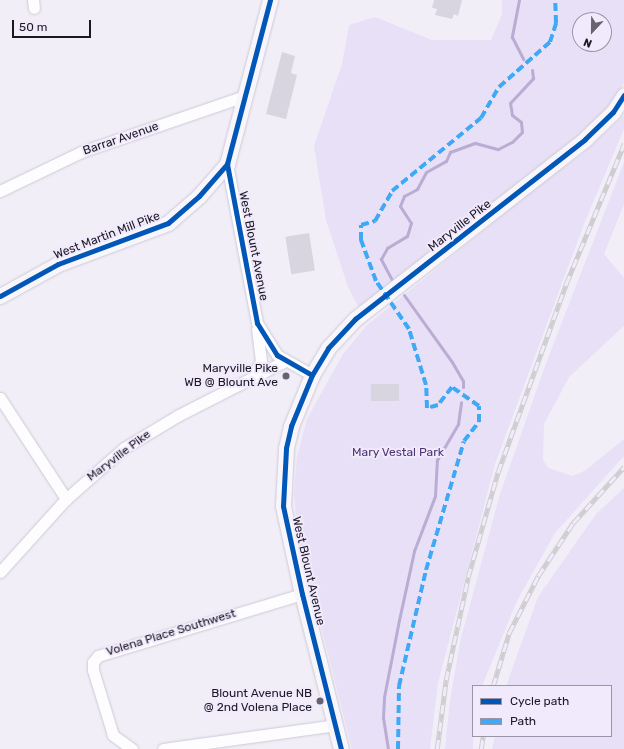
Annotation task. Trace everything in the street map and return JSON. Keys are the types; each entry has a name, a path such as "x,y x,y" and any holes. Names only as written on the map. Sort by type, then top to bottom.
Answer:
{"street":[{"name":"West Martin Mill Pike","path":"0,296 58,264 168,223 199,196 227,164 270,0"},
{"name":"Maryville Pike","path":"312,375 328,348 355,319 585,139 613,112 624,95"},
{"name":"Barrar Avenue","path":"0,191 81,152 245,96"},
{"name":"West Blount Avenue","path":"227,164 257,323 269,346 285,361 312,375 291,426 283,480 286,529 341,749"},
{"path":"248,379 261,364 257,323"},
{"name":"Maryville Pike","path":"0,572 66,499 124,448 147,433 285,361"},
{"path":"0,398 66,499"},
{"name":"Volena Place Southwest","path":"132,749 113,735 93,670 93,662 98,656 302,594"},
{"path":"163,749 336,725"}],"green space":[{"path":"502,0 624,0 624,83 608,110 590,127 359,308 348,287 326,220 314,146 342,64 349,25 375,17 432,40 491,40 502,14"},
{"name":"Mary Vestal Park","path":"624,115 624,129 584,224 495,464 438,683 430,749 352,749 297,530 294,492 297,457 307,419 343,354 366,326 549,177 580,156"},
{"path":"624,162 624,204 604,254 624,278 624,326 569,377 544,424 543,460 548,468 573,476 586,470 624,439 624,456 555,533 517,601 482,685 472,685 473,749 445,749 450,700 461,638 500,494 545,366"},
{"path":"624,488 624,749 492,749 495,737 612,737 612,685 506,685 538,597 596,514"}],"building":[{"path":"434,0 462,0 458,16 454,14 452,19 435,15 437,9 432,8"},
{"path":"282,52 295,56 291,73 297,75 286,119 266,114"},
{"path":"309,233 315,271 291,274 285,237"},
{"path":"371,384 399,384 399,401 371,401"}],"waterway":[{"path":"519,0 512,37 523,59"},
{"path":"392,280 381,259 387,248 407,236 411,223 400,206 404,196 417,189 426,172 446,161 450,152 475,143 498,149 512,142 522,132 521,122 512,115 510,103 533,78 532,70"},
{"path":"404,295 452,362 463,381 463,387"},
{"path":"388,749 383,717 384,697 399,620 414,551 435,496 437,460 458,424 461,402"}],"railway":[{"path":"437,749 446,680 468,577 498,472 566,284 624,144"},
{"path":"493,685 509,633 538,576 573,523 624,467"},
{"path":"481,749 483,737"}],"marked path":[{"path":"398,749 399,686 426,570 464,441 479,422 479,406 452,387 438,405 427,408 426,385 409,329 376,281 361,240 361,225 375,221 392,191 481,118 499,87 550,42 556,23 555,0"}],"cycle path":[{"path":"0,296 58,264 168,223 199,196 227,164 270,0"},
{"path":"341,749 302,594 283,506 286,448 291,426 312,375 328,348 355,319 585,139 613,112 624,95"},
{"path":"227,164 257,323 277,355 312,375"}],"place":[{"name":"Maryville Pike WB @ Blount Ave","path":"286,376"},
{"name":"Blount Avenue NB @ 2nd Volena Place","path":"320,701"}]}
